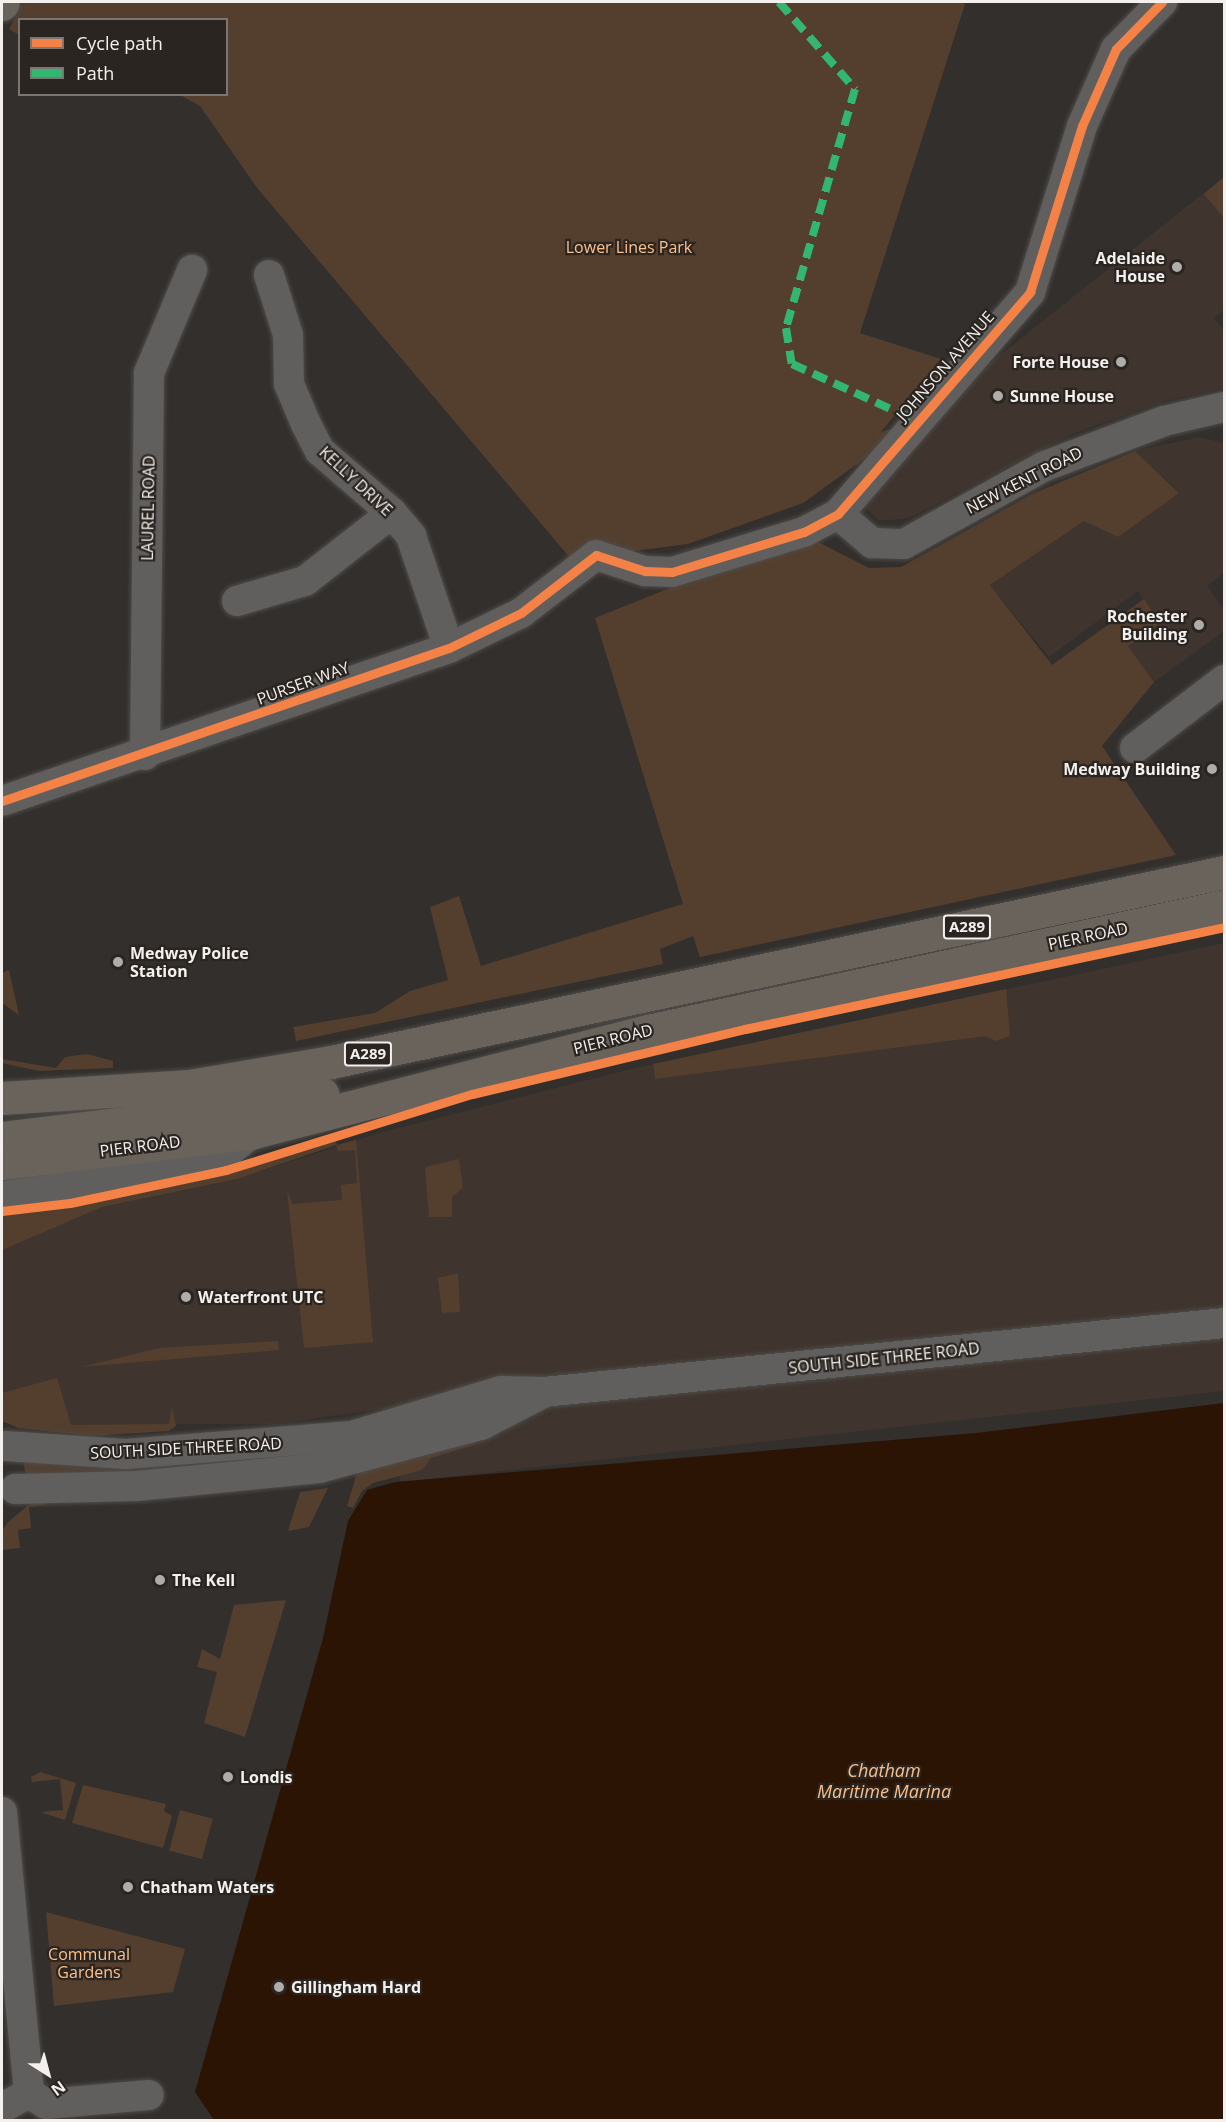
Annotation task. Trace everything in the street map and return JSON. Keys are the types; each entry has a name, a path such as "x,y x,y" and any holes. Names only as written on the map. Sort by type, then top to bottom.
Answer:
{"main road":[{"name":"PIER ROAD","path":"8,1096 189,1086 331,1062 1224,872"},
{"name":"PIER ROAD","path":"2,1163 254,1132 648,1031 1224,906"},
{"path":"2,1138 191,1115 490,1070"}],"street":[{"name":"JOHNSON AVENUE","path":"596,555 645,571 672,572 804,532 838,514 1030,292 1082,126 1116,49 1162,2"},
{"name":"LAUREL ROAD","path":"145,755 150,373 192,270"},
{"name":"KELLY DRIVE","path":"269,275 288,336 289,384 306,424 320,451 392,513 420,553 450,648"},
{"name":"NEW KENT ROAD","path":"838,514 872,543 904,544 1046,466 1155,424 1224,407"},
{"path":"237,601 305,581 392,513"},
{"name":"PURSER WAY","path":"4,803 450,648 521,613 596,555"},
{"path":"1135,748 1224,680"},
{"path":"2,1196 94,1183 223,1156 254,1132"},
{"name":"SOUTH SIDE THREE ROAD","path":"3,1445 93,1455 296,1442 382,1431 501,1391 544,1392 1224,1323"},
{"name":"SOUTH SIDE THREE ROAD","path":"8,1498 297,1472 481,1425 544,1392"},
{"name":"SOUTH SIDE THREE ROAD","path":"296,1442 297,1472"},
{"path":"3,1445 16,1466 8,1498"},
{"path":"2,1812 8,1947 29,2093 46,2104 149,2095"},
{"path":"2,2108 29,2093"}],"shaded area":[{"path":"1224,177 1224,310 1214,318 1224,331 1224,388 1165,401 1072,434 909,518 880,521 866,509 863,505 917,421"},
{"path":"1199,437 1224,443 1224,573 1207,586 1224,610 1224,631 1154,682 1128,646 1160,623 1138,591 1049,657 990,585 1084,521 1179,492 1135,451"},
{"path":"1224,943 1224,1391 401,1482 382,1409 274,1424 170,1424 90,1436 19,1428 2,1421 2,1249 102,1207 237,1179 379,1133 635,1068"}],"green space":[{"name":"Lower Lines Park","path":"23,2 960,2 965,4 860,333 941,359 881,432 917,421 803,503 688,544 571,559 258,189 200,106 182,96 228,96 228,18 18,18 18,34 9,29"},
{"path":"1224,177 1224,218 1204,194"},
{"path":"1135,451 1179,493 1118,537 1084,521 990,585 1052,665 1144,599 1160,623 1128,646 1154,682 1102,746 1176,855 700,957 693,936 660,949 663,964 296,1041 293,1027 375,1013 410,991 448,980 430,907 459,896 481,966 683,904 595,618 740,560 818,542 869,568 901,567 1032,494"},
{"path":"9,970 19,1015 2,1003 2,973"},
{"path":"1006,989 1010,1036 996,1041 986,1036 655,1079 653,1064"},
{"path":"87,1054 113,1061 113,1068 39,1071 2,1063 2,1059 56,1068 65,1057"},
{"path":"335,1139 337,1145 356,1140 373,1342 304,1348 287,1190 292,1204 342,1200 341,1185 357,1183 355,1150 338,1151 336,1145 237,1179 102,1207 2,1250 2,1216 77,1206 231,1174"},
{"path":"459,1159 463,1188 452,1197 452,1217 429,1217 425,1167"},
{"path":"458,1273 460,1312 442,1313 438,1278"},
{"path":"278,1341 279,1350 81,1367 159,1348"},
{"path":"57,1378 71,1425 169,1424 172,1407 176,1426 169,1431 90,1436 19,1428 2,1421 2,1393"},
{"path":"474,1437 476,1444 431,1458 422,1470 373,1483 362,1491 353,1508 347,1506 359,1466"},
{"path":"272,1456 135,1477 26,1475 23,1463"},
{"path":"328,1488 309,1527 288,1531 300,1492"},
{"path":"45,1497 45,1505 29,1507 31,1528 18,1530 20,1548 2,1550 2,1531 8,1522 32,1502"},
{"path":"286,1600 245,1737 204,1723 217,1672 197,1667 202,1649 220,1659 234,1605"},
{"path":"40,1772 76,1783 65,1820 40,1812 63,1810 60,1779 32,1782 31,1777"},
{"path":"83,1785 166,1804 164,1811 172,1816 163,1848 72,1823"},
{"path":"180,1810 213,1819 202,1859 169,1851"},
{"name":"Communal Gardens","path":"46,1912 185,1949 173,1992 54,2006"}],"water":[{"name":"Chatham Maritime Marina","path":"1224,1403 1224,2120 214,2120 195,2092 323,1638 348,1521 367,1490 395,1482 976,1433"}],"marked path":[{"path":"779,2 855,89 786,328 792,364 917,421"}],"cycle path":[{"path":"2,801 449,648 521,613 596,555 645,571 672,572 804,532 838,514 1030,292 1082,126 1116,49 1162,2"},
{"path":"2,1211 70,1203 226,1170 472,1094 745,1029 1224,927"}],"place":[{"name":"Adelaide House","path":"1177,267"},
{"name":"Forte House","path":"1121,362"},
{"name":"Sunne House","path":"998,396"},
{"name":"Rochester Building","path":"1199,625"},
{"name":"Medway Building","path":"1212,769"},
{"name":"Medway Police Station","path":"118,962"},
{"name":"Waterfront UTC","path":"186,1297"},
{"name":"The Kell","path":"160,1580"},
{"name":"Londis","path":"228,1777"},
{"name":"Chatham Waters","path":"128,1887"},
{"name":"Gillingham Hard","path":"279,1987"}]}
